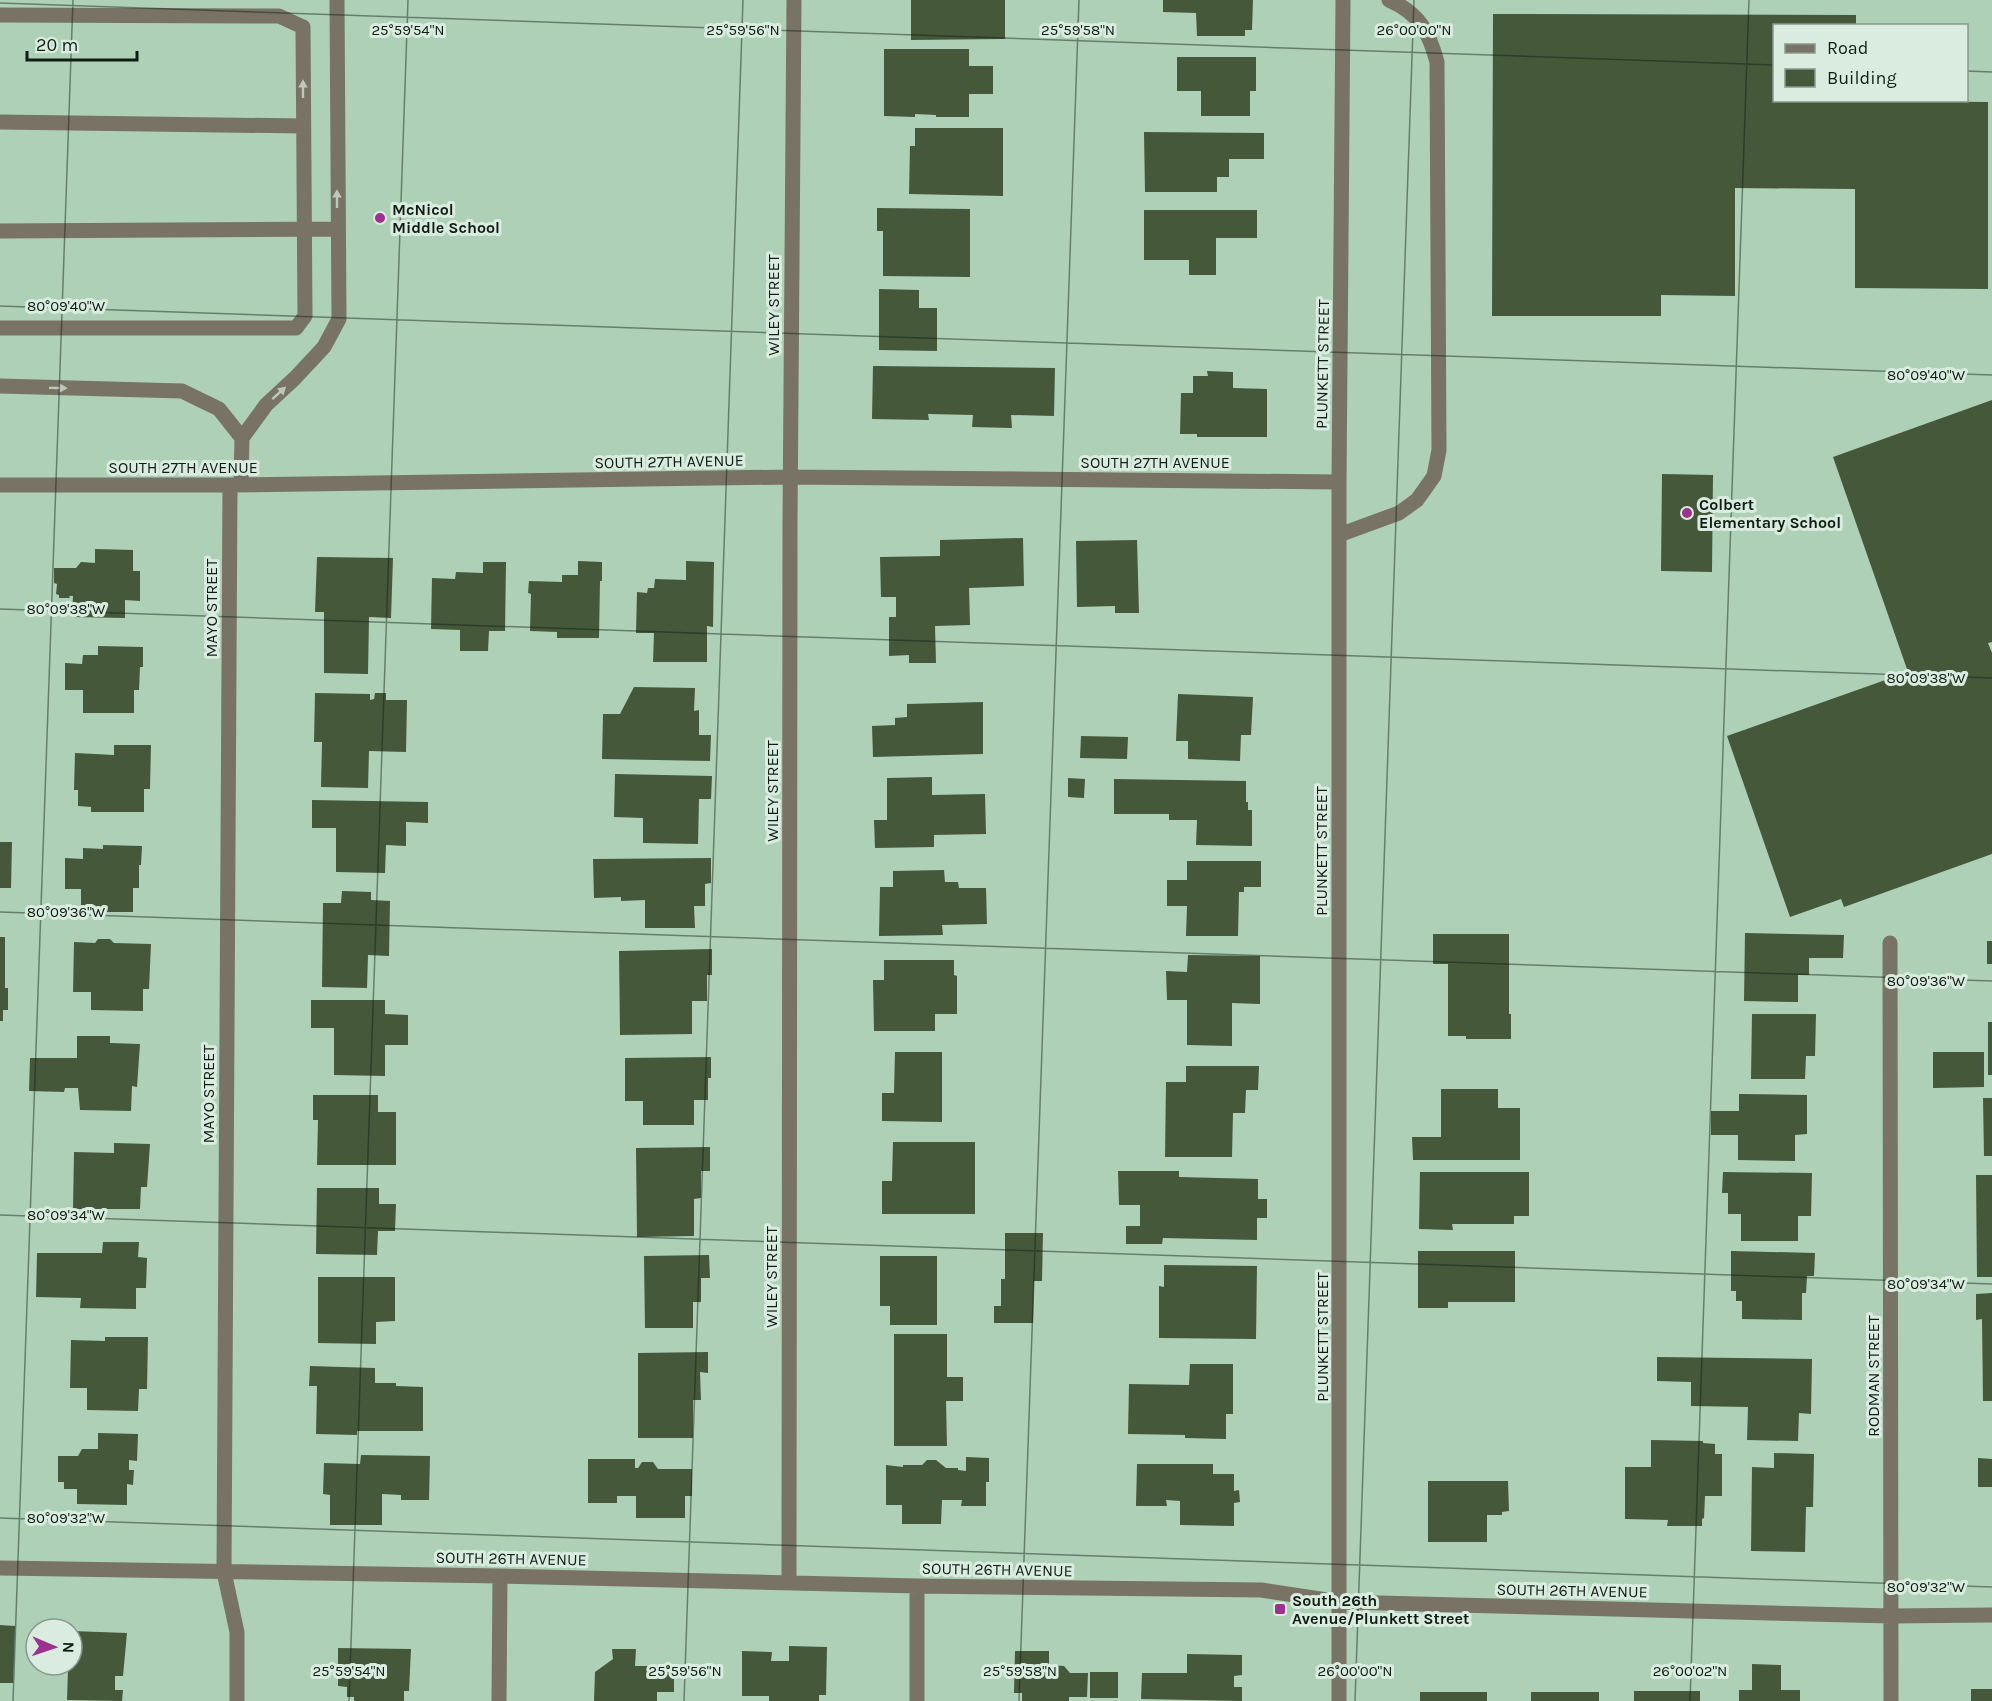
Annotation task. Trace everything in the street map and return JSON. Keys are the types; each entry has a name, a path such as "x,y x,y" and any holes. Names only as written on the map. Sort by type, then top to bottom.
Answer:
{"street":[{"path":"0,386 183,390 219,409 242,438 266,405 324,347 339,319 337,0"},
{"name":"WILEY STREET","path":"789,1582 790,477 794,0"},
{"name":"PLUNKETT STREET","path":"1339,1701 1339,482 1343,0"},
{"path":"1339,535 1399,513 1417,500 1434,476 1439,450 1437,62 1431,40 1418,19 1389,0"},
{"path":"0,15 279,16 303,27 305,230 305,316 296,328 0,328"},
{"path":"0,122 303,126"},
{"path":"0,231 337,229"},
{"name":"MAYO STREET","path":"237,1701 237,1632 224,1572 236,485 242,438"},
{"name":"SOUTH 27TH AVENUE","path":"0,485 236,485 790,477 1339,482"},
{"name":"RODMAN STREET","path":"1890,943 1891,1701"},
{"name":"SOUTH 26TH AVENUE","path":"0,1568 500,1576 918,1586 1261,1590 1340,1602 1891,1616 1992,1615"},
{"path":"499,1701 500,1576"},
{"path":"917,1701 918,1586"}],"building":[{"path":"911,0 1005,0 1005,39 911,40"},
{"path":"1163,0 1253,0 1252,30 1245,30 1245,36 1197,36 1196,13 1163,12"},
{"path":"1493,14 1856,15 1856,24 1773,24 1773,102 1988,102 1988,289 1855,288 1855,189 1735,188 1735,296 1661,295 1661,316 1492,316"},
{"path":"884,49 969,49 969,66 993,66 993,94 969,94 969,117 936,117 936,115 915,114 915,117 884,116"},
{"path":"1177,57 1256,57 1256,91 1250,91 1250,116 1201,116 1201,91 1177,91"},
{"path":"915,128 1003,128 1003,196 909,194 910,146 915,146"},
{"path":"1144,132 1264,133 1264,159 1229,159 1229,177 1217,177 1217,192 1145,192"},
{"path":"877,208 970,209 970,277 883,276 883,231 877,231"},
{"path":"1144,210 1257,210 1257,238 1216,238 1216,275 1189,275 1189,260 1144,260"},
{"path":"879,289 919,290 919,308 937,308 937,351 879,350"},
{"path":"873,366 1055,368 1054,416 1011,415 1012,428 972,427 973,415 928,414 929,420 872,419"},
{"path":"1207,371 1233,372 1233,388 1267,389 1267,437 1197,437 1197,434 1180,434 1181,393 1193,393 1193,376 1208,376"},
{"path":"1992,400 1992,642 1988,643 1992,653 1992,854 1844,907 1841,899 1790,917 1727,736 1908,672 1833,457"},
{"path":"1662,474 1713,475 1712,572 1661,571"},
{"path":"1023,538 1024,586 969,588 970,625 935,626 936,663 909,663 909,655 889,656 889,617 896,617 896,597 881,597 880,557 940,556 940,540"},
{"path":"1137,540 1139,613 1115,613 1115,606 1077,607 1076,541"},
{"path":"95,549 133,550 133,571 140,571 140,601 125,600 125,618 72,617 73,596 59,598 56,594 54,568 76,568 81,562 95,563"},
{"path":"317,557 393,558 391,618 369,617 368,674 324,673 324,612 315,612"},
{"path":"578,561 602,562 599,638 557,638 557,632 530,631 529,581 562,582 562,575 578,575"},
{"path":"686,561 714,562 713,627 707,626 707,662 653,662 654,633 636,633 637,592 647,593 648,588 654,588 655,579 686,580"},
{"path":"483,562 506,562 505,631 489,631 488,651 460,651 460,630 431,629 432,578 455,579 456,572 483,573"},
{"path":"98,646 143,647 143,667 140,667 139,690 134,690 134,713 83,713 83,690 65,690 65,663 82,664 83,655 98,655"},
{"path":"634,687 695,688 694,711 699,710 699,735 711,735 710,761 602,759 603,714 620,714"},
{"path":"315,693 370,694 370,700 374,699 375,693 386,693 386,700 407,700 406,752 369,751 368,788 321,787 322,742 314,742"},
{"path":"1178,694 1253,697 1251,735 1241,735 1240,761 1188,759 1188,741 1176,741"},
{"path":"983,702 983,754 873,757 872,726 895,725 895,718 907,717 907,704"},
{"path":"1081,736 1128,737 1127,759 1080,758"},
{"path":"114,745 151,745 150,789 144,789 144,812 91,812 91,807 78,806 78,790 74,790 75,753 114,755"},
{"path":"615,774 712,776 711,799 699,799 698,844 643,843 643,818 614,817"},
{"path":"932,777 932,795 985,794 986,834 934,835 934,847 875,848 874,820 887,820 887,778"},
{"path":"1068,778 1085,779 1084,798 1068,797"},
{"path":"1114,779 1246,781 1246,802 1248,802 1248,810 1252,810 1252,846 1196,845 1197,820 1169,820 1169,814 1114,814"},
{"path":"312,800 428,802 428,823 406,822 406,846 386,845 385,873 336,872 336,828 312,828"},
{"path":"0,842 12,842 11,888 0,888"},
{"path":"103,845 142,846 139,888 133,888 133,912 81,912 81,889 65,889 65,858 83,859 83,848 103,849"},
{"path":"711,858 711,883 705,884 705,906 694,906 695,928 645,928 645,900 621,901 621,897 594,898 593,859"},
{"path":"1187,861 1261,861 1261,887 1244,887 1244,892 1239,892 1238,936 1186,936 1187,906 1167,906 1167,880 1187,880"},
{"path":"944,870 945,882 958,882 959,888 986,888 987,924 942,925 943,935 879,936 880,887 893,887 893,871"},
{"path":"342,891 371,892 371,900 390,901 389,956 368,955 367,988 322,987 323,903 341,903"},
{"path":"1745,933 1844,935 1843,958 1809,958 1809,975 1798,975 1798,1002 1744,1001"},
{"path":"1433,934 1509,934 1511,1039 1466,1039 1466,1036 1448,1036 1448,964 1433,964"},
{"path":"0,937 5,937 5,988 8,988 8,1010 3,1010 3,1021 0,1021"},
{"path":"98,939 110,939 114,943 151,944 149,989 143,989 143,1011 91,1010 91,992 73,992 74,942 95,943"},
{"path":"1987,941 1992,941 1992,964 1987,964"},
{"path":"712,949 712,975 707,975 707,1001 692,1001 692,1034 620,1035 619,951"},
{"path":"1188,955 1260,956 1260,1004 1232,1003 1232,1046 1187,1045 1187,1000 1167,1000 1166,971 1187,972"},
{"path":"884,960 954,960 954,975 957,976 957,1014 935,1014 935,1031 874,1031 873,980 884,980"},
{"path":"311,1000 385,1000 385,1014 408,1015 408,1045 385,1045 385,1076 334,1075 334,1028 311,1028"},
{"path":"1752,1014 1816,1014 1815,1056 1806,1056 1805,1079 1751,1079"},
{"path":"1988,1022 1992,1022 1992,1075 1988,1075"},
{"path":"77,1036 110,1036 110,1043 140,1044 137,1087 132,1086 131,1111 80,1110 78,1088 65,1088 64,1092 29,1091 30,1058 77,1058"},
{"path":"895,1052 942,1052 942,1122 882,1121 882,1093 894,1093"},
{"path":"1933,1052 1984,1052 1984,1087 1933,1088"},
{"path":"711,1057 708,1100 694,1100 694,1125 643,1125 643,1101 625,1101 625,1058"},
{"path":"1186,1066 1259,1066 1258,1090 1246,1090 1245,1113 1233,1113 1232,1157 1165,1157 1166,1082 1186,1082"},
{"path":"1441,1089 1498,1089 1498,1108 1520,1108 1520,1160 1413,1160 1412,1137 1441,1137"},
{"path":"1739,1094 1807,1095 1807,1134 1795,1135 1795,1161 1738,1160 1738,1135 1711,1135 1711,1111 1739,1111"},
{"path":"313,1095 378,1095 378,1112 396,1112 396,1165 317,1165 318,1120 313,1120"},
{"path":"1983,1098 1992,1098 1992,1156 1984,1156"},
{"path":"893,1142 975,1142 975,1214 882,1214 882,1181 892,1181"},
{"path":"114,1143 150,1144 147,1187 141,1187 140,1209 73,1209 74,1152 114,1153"},
{"path":"710,1147 710,1171 701,1171 701,1198 694,1199 694,1236 637,1237 636,1148"},
{"path":"1118,1171 1179,1171 1179,1177 1258,1179 1258,1199 1267,1199 1267,1218 1257,1218 1257,1240 1163,1238 1162,1244 1126,1244 1126,1226 1140,1226 1140,1205 1119,1205"},
{"path":"1420,1172 1529,1172 1529,1216 1514,1216 1514,1224 1452,1224 1453,1230 1419,1229"},
{"path":"1723,1172 1812,1173 1811,1216 1798,1216 1798,1241 1741,1241 1741,1214 1728,1214 1728,1193 1722,1193"},
{"path":"1976,1175 1992,1175 1992,1277 1977,1277"},
{"path":"317,1188 379,1188 379,1204 396,1204 395,1231 378,1231 377,1255 316,1254"},
{"path":"1005,1233 1043,1233 1042,1281 1034,1281 1033,1323 994,1323 994,1306 1001,1306 1001,1279 1005,1279"},
{"path":"103,1242 139,1242 138,1257 147,1258 146,1288 136,1288 136,1309 80,1308 81,1298 36,1297 37,1253 102,1253"},
{"path":"1418,1251 1515,1251 1515,1302 1448,1302 1448,1308 1418,1308"},
{"path":"1731,1251 1815,1253 1814,1276 1807,1276 1806,1293 1802,1293 1802,1320 1742,1319 1742,1301 1736,1301 1736,1291 1731,1291"},
{"path":"709,1255 710,1278 701,1278 701,1302 693,1302 693,1328 645,1328 644,1256"},
{"path":"880,1256 937,1256 937,1325 890,1325 890,1306 880,1306"},
{"path":"1164,1265 1257,1266 1256,1339 1159,1338 1159,1286 1164,1287"},
{"path":"318,1277 395,1277 395,1321 376,1322 376,1344 318,1343"},
{"path":"1992,1293 1992,1401 1983,1401 1982,1319 1976,1320 1976,1294"},
{"path":"894,1334 947,1334 947,1377 963,1377 963,1401 946,1401 947,1446 894,1446"},
{"path":"105,1337 148,1337 147,1389 139,1389 138,1411 87,1410 87,1388 70,1388 71,1340 105,1341"},
{"path":"708,1352 708,1373 700,1372 701,1400 693,1400 693,1438 638,1438 638,1353"},
{"path":"1657,1357 1812,1359 1811,1414 1799,1413 1798,1441 1747,1440 1748,1407 1691,1406 1691,1382 1657,1381"},
{"path":"1190,1364 1233,1364 1233,1414 1226,1414 1226,1439 1185,1438 1185,1435 1128,1434 1129,1384 1189,1385"},
{"path":"310,1366 375,1368 375,1383 423,1387 423,1431 357,1431 357,1435 316,1434 317,1386 309,1386"},
{"path":"98,1433 138,1434 137,1461 129,1460 129,1470 134,1470 133,1485 127,1484 127,1505 77,1504 77,1489 64,1489 64,1482 58,1482 58,1456 78,1456 82,1449 98,1449"},
{"path":"1651,1440 1703,1441 1703,1443 1715,1444 1715,1454 1722,1454 1722,1496 1705,1496 1702,1526 1667,1526 1668,1520 1625,1519 1625,1467 1651,1467"},
{"path":"1774,1453 1814,1454 1813,1507 1806,1507 1805,1552 1751,1551 1752,1467 1774,1468"},
{"path":"361,1455 430,1456 429,1500 401,1500 401,1495 382,1494 382,1525 330,1525 330,1495 323,1494 324,1463 360,1464"},
{"path":"966,1457 989,1458 986,1506 961,1506 962,1500 942,1500 941,1524 902,1524 902,1505 886,1505 886,1465 903,1467 903,1465 922,1465 927,1460 936,1460 946,1468 966,1471"},
{"path":"1978,1458 1992,1459 1992,1487 1978,1487"},
{"path":"588,1459 635,1459 635,1468 638,1468 642,1462 653,1462 658,1469 692,1469 692,1496 685,1496 685,1518 636,1518 636,1496 617,1496 617,1503 588,1503"},
{"path":"1137,1464 1213,1464 1213,1474 1234,1474 1234,1491 1239,1490 1240,1502 1234,1503 1234,1526 1180,1525 1180,1501 1166,1500 1167,1506 1136,1506"},
{"path":"1428,1481 1508,1481 1509,1511 1502,1512 1502,1515 1487,1515 1487,1542 1428,1542"},
{"path":"0,1625 15,1626 13,1683 0,1683"},
{"path":"84,1631 127,1633 123,1676 115,1676 115,1690 123,1690 122,1701 67,1700 68,1677 84,1677"},
{"path":"789,1646 827,1647 826,1695 819,1695 819,1701 769,1701 769,1696 742,1696 742,1651 772,1652 771,1661 789,1661"},
{"path":"338,1648 411,1649 409,1691 404,1691 404,1701 354,1701 354,1697 347,1697 347,1687 338,1686"},
{"path":"612,1649 636,1649 635,1666 674,1666 674,1692 657,1692 657,1701 594,1701 595,1672 613,1659"},
{"path":"1015,1651 1049,1651 1049,1665 1064,1666 1070,1673 1088,1673 1087,1697 1069,1697 1069,1701 1022,1701 1022,1693 1014,1693"},
{"path":"1187,1654 1242,1655 1242,1675 1234,1676 1234,1687 1242,1687 1242,1701 1141,1699 1142,1673 1187,1673"},
{"path":"1752,1664 1781,1665 1781,1690 1800,1690 1800,1701 1739,1701 1739,1690 1752,1690"},
{"path":"1090,1672 1118,1672 1118,1698 1090,1698"},
{"path":"1971,1689 1992,1689 1992,1701 1971,1701"},
{"path":"1634,1691 1700,1691 1700,1701 1634,1701"},
{"path":"1420,1692 1487,1692 1487,1701 1420,1701"},
{"path":"1531,1692 1599,1692 1599,1701 1531,1701"}],"place":[{"name":"McNicol Middle School","path":"380,218"},
{"name":"Colbert Elementary School","path":"1687,513"},
{"name":"South 26th Avenue/Plunkett Street","path":"1280,1609"}]}
